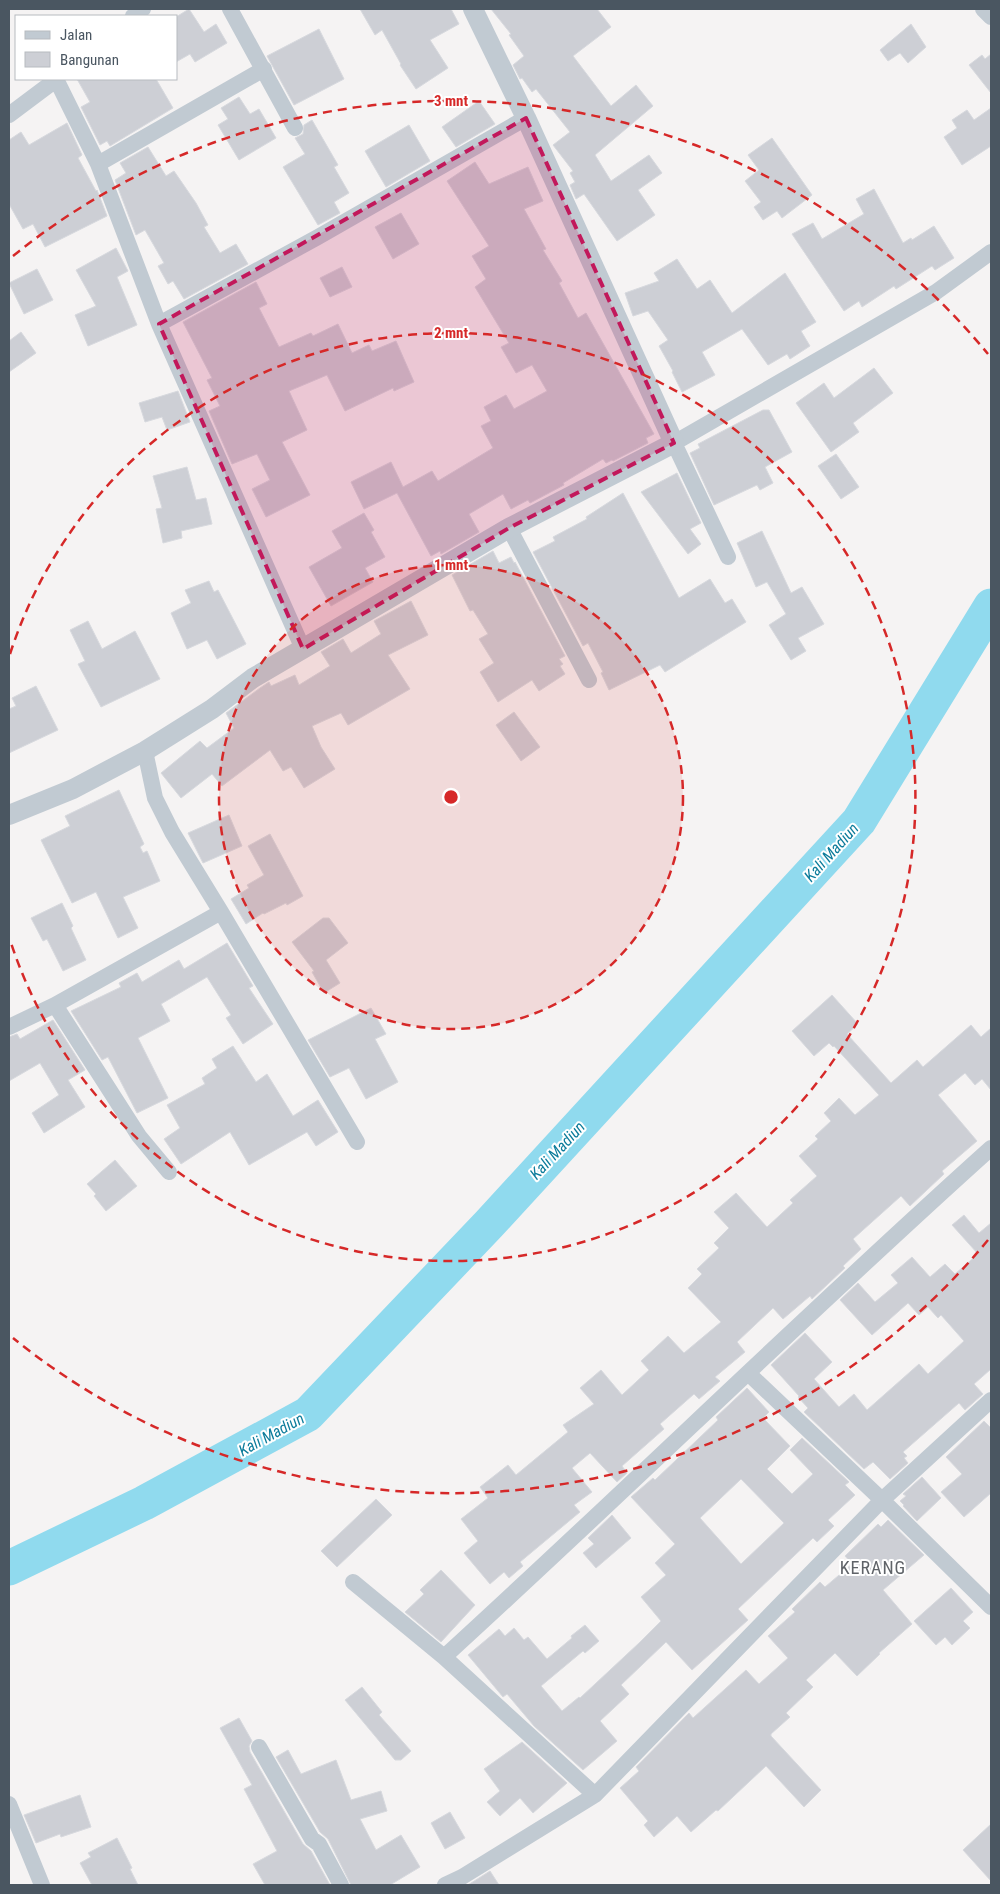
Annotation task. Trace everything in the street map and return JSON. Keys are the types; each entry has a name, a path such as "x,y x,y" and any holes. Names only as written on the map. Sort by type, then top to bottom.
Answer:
{"street":[{"path":"230,9 295,128"},
{"path":"473,9 526,118 674,444 728,556"},
{"path":"984,9 991,17"},
{"path":"98,164 264,69"},
{"path":"9,115 55,80"},
{"path":"56,80 98,164 159,324 302,649"},
{"path":"159,324 318,237 526,118"},
{"path":"9,815 73,789 145,751 212,709 253,678 302,649 509,528 674,444 936,292 991,252"},
{"path":"509,528 589,680"},
{"path":"145,751 155,798 172,832 357,1142"},
{"path":"9,1027 54,1005 221,912"},
{"path":"54,1005 139,1136 170,1172"},
{"path":"444,1657 548,1563 748,1373 991,1148"},
{"path":"748,1373 991,1607"},
{"path":"446,1885 596,1795 882,1500 991,1400"},
{"path":"353,1582 444,1657 596,1795"},
{"path":"259,1747 312,1839 319,1844 341,1885"},
{"path":"9,1804 42,1885"}],"highlighted area":[{"path":"526,118 674,443 509,528 303,649 159,324"}],"building":[{"path":"189,9 204,32 216,24 227,43 195,62 190,54 178,61 178,16"},
{"path":"360,9 451,9 459,24 430,40 448,68 416,89 400,65 382,30 375,35"},
{"path":"491,9 597,9 611,27 573,56 611,106 636,85 653,106 595,155 611,181 649,155 662,173 638,190 655,215 617,241 584,194 576,199 570,185 575,182 570,173 573,171 553,145 570,132 536,89 532,92 522,78 520,79 513,65 524,56 509,35 511,34"},
{"path":"911,24 926,47 908,63 900,53 888,61 880,50"},
{"path":"319,29 344,79 294,105 267,56"},
{"path":"991,54 991,93 969,65 982,55 985,59"},
{"path":"78,80 157,80 173,108 110,146 107,141 100,145 81,107 90,102"},
{"path":"239,97 250,114 259,109 276,138 239,160 218,125 228,119 221,108"},
{"path":"479,101 495,124 456,147 442,127"},
{"path":"991,108 991,146 962,165 944,137 957,128 952,120 967,110 974,120"},
{"path":"312,120 338,165 334,167 349,193 334,202 340,213 318,225 283,167 305,154 295,138 303,134 304,125"},
{"path":"67,123 82,155 78,158 97,190 107,216 45,247 33,224 23,229 9,204 9,140 21,132 29,145"},
{"path":"409,125 430,161 386,187 365,151"},
{"path":"772,138 812,195 782,218 777,211 763,220 754,207 761,202 745,181 759,170 748,155"},
{"path":"148,147 166,176 174,171 196,203 208,225 204,227 220,253 236,244 248,264 184,299 173,281 168,284 158,266 164,263 145,230 136,235 115,180 126,173 120,163"},
{"path":"475,162 489,184 528,167 543,201 524,209 546,249 543,250 562,281 559,283 578,318 586,313 654,434 646,438 648,443 613,461 606,463 603,459 563,483 564,485 530,503 528,500 511,509 503,494 469,514 479,532 441,554 440,551 431,556 397,493 364,509 351,482 391,462 403,487 432,471 438,481 493,448 481,426 491,421 484,407 506,395 514,409 547,391 532,365 516,373 501,347 509,343 475,287 486,279 472,256 489,246 447,181"},
{"path":"874,189 903,243 911,238 912,240 934,226 954,258 935,270 932,266 896,289 894,286 862,307 859,301 844,311 792,234 813,223 822,239 864,214 856,199"},
{"path":"401,213 419,244 393,259 375,227"},
{"path":"116,248 128,271 117,277 137,325 88,346 75,315 96,306 76,270"},
{"path":"677,259 697,289 710,280 732,313 785,273 816,322 801,331 810,346 790,359 787,354 768,365 742,329 702,352 715,375 682,392 659,346 668,340 648,311 633,316 625,293 659,281 654,273"},
{"path":"342,267 352,287 330,297 320,278"},
{"path":"37,269 53,300 24,314 9,283"},
{"path":"256,282 267,304 259,308 279,347 311,333 313,336 338,324 352,353 369,345 372,351 396,341 414,382 394,391 393,388 345,411 327,375 289,391 307,430 282,442 310,495 266,517 252,489 270,480 257,454 232,464 209,411 220,406 207,380 212,378 183,322"},
{"path":"21,332 36,353 9,372 9,341"},
{"path":"874,368 893,393 853,423 859,432 831,452 796,403 824,383 834,398"},
{"path":"178,391 190,422 167,430 162,417 145,422 139,403"},
{"path":"763,410 769,410 792,452 765,467 773,483 760,490 757,485 714,505 690,453 700,448 698,444"},
{"path":"836,454 859,487 841,499 818,466"},
{"path":"187,467 196,500 206,498 212,524 181,531 182,538 163,543 156,509 162,508 153,476"},
{"path":"677,473 701,523 690,529 701,544 688,554 641,492"},
{"path":"623,493 679,598 710,579 725,603 732,599 746,622 665,672 660,665 609,690 601,673 603,672 588,643 583,646 533,552 555,541 553,537 587,519 586,517"},
{"path":"364,513 374,530 371,532 385,557 365,568 373,582 331,606 309,567 342,548 332,531"},
{"path":"762,531 791,593 802,587 824,624 798,638 806,651 791,660 769,625 786,614 767,582 756,587 737,543"},
{"path":"493,551 499,563 511,557 515,562 565,656 559,659 563,664 560,666 565,674 539,691 532,680 498,702 480,672 494,663 479,639 488,634 473,610 470,611 452,575"},
{"path":"209,581 214,592 218,590 246,644 217,659 207,640 187,649 171,613 191,603 185,590"},
{"path":"411,601 428,635 388,655 410,689 348,725 341,713 312,726 321,747 335,769 304,788 291,767 283,771 270,750 222,786 212,774 181,798 161,773 200,741 207,748 234,728 226,713 260,688 269,682 271,686 295,675 299,685 330,666 321,652 343,639 351,653 381,634 374,621"},
{"path":"88,621 102,649 135,631 160,679 101,707 78,664 85,661 70,630"},
{"path":"36,686 58,730 9,753 9,709 16,706 12,698"},
{"path":"514,712 540,747 521,761 496,725"},
{"path":"119,790 144,844 140,847 143,853 147,851 160,881 123,897 138,928 118,938 96,892 72,903 41,840 70,826 65,816"},
{"path":"229,815 242,846 203,863 188,833"},
{"path":"270,834 303,896 287,905 286,903 263,913 246,924 231,899 249,888 247,885 264,875 248,846"},
{"path":"62,903 86,960 63,971 47,939 43,941 31,918"},
{"path":"323,918 329,918 348,943 326,960 340,983 324,993 312,972 314,971 292,942"},
{"path":"227,943 253,986 249,988 273,1024 243,1044 226,1018 231,1015 207,977 161,1004 170,1021 138,1038 168,1098 137,1113 108,1057 102,1060 71,1011 121,987 119,983 137,973 142,982 179,960 184,969"},
{"path":"832,995 858,1024 847,1034 891,1083 917,1060 923,1067 971,1025 981,1037 991,1028 991,1090 982,1079 975,1085 965,1073 938,1095 977,1141 942,1171 944,1174 910,1206 901,1196 853,1239 861,1249 843,1266 845,1268 812,1299 810,1296 783,1319 773,1308 737,1342 745,1352 715,1377 720,1381 699,1399 694,1394 660,1424 664,1429 622,1466 627,1473 617,1482 590,1453 572,1468 592,1492 574,1505 580,1512 520,1562 523,1566 509,1578 504,1572 490,1584 464,1553 478,1541 461,1519 488,1498 480,1487 508,1465 516,1475 568,1432 563,1425 594,1404 580,1388 601,1370 622,1395 649,1370 641,1361 668,1336 684,1353 721,1322 688,1288 702,1274 697,1269 719,1248 714,1243 729,1228 714,1212 736,1193 767,1227 793,1203 790,1200 817,1176 799,1156 818,1139 815,1136 831,1121 824,1113 839,1098 855,1115 879,1095 834,1046 829,1043 814,1056 792,1031"},
{"path":"371,1008 386,1034 375,1039 398,1082 366,1099 349,1068 330,1077 308,1040"},
{"path":"53,1020 85,1070 68,1080 85,1107 44,1133 32,1113 59,1095 40,1063 9,1081 9,1037 17,1034 20,1039"},
{"path":"233,1046 256,1082 267,1074 293,1116 318,1100 338,1132 316,1146 307,1132 249,1165 230,1132 181,1164 164,1139 180,1128 167,1105 205,1084 202,1078 217,1068 212,1059"},
{"path":"115,1160 137,1186 106,1211 94,1196 96,1194 87,1184"},
{"path":"964,1215 979,1233 991,1223 991,1369 974,1384 983,1394 965,1410 959,1403 903,1452 907,1456 904,1458 908,1463 890,1479 873,1462 864,1469 804,1412 808,1408 771,1365 805,1333 832,1362 814,1379 839,1407 854,1394 867,1410 919,1364 928,1374 964,1341 941,1315 938,1318 928,1307 919,1315 908,1303 872,1335 840,1300 858,1283 875,1302 898,1283 891,1275 912,1257 930,1277 945,1264 955,1274 978,1254 952,1225"},
{"path":"747,1388 769,1412 763,1418 790,1446 767,1469 792,1494 813,1474 790,1450 802,1438 849,1482 845,1485 855,1495 828,1520 834,1526 817,1542 813,1538 738,1609 748,1620 692,1670 666,1642 621,1685 629,1694 600,1721 617,1741 583,1770 534,1726 507,1694 503,1697 468,1655 499,1629 505,1636 514,1628 524,1640 528,1637 547,1659 585,1625 599,1641 585,1653 583,1651 541,1686 562,1711 580,1698 639,1643 661,1621 641,1597 666,1575 655,1563 675,1544 631,1497 653,1478 655,1480 718,1420 716,1417","holes":["741,1479 784,1523 741,1564 700,1518"]},
{"path":"984,1421 991,1428 991,1493 964,1517 941,1492 962,1474 946,1457"},
{"path":"922,1477 941,1498 917,1521 900,1501 906,1496 903,1494"},
{"path":"376,1499 392,1515 337,1567 321,1551"},
{"path":"612,1515 631,1538 596,1568 583,1553 594,1544 588,1538"},
{"path":"888,1520 924,1555 883,1590 912,1624 879,1653 857,1676 835,1653 806,1680 813,1687 786,1713 790,1717 771,1734 821,1790 804,1807 766,1766 718,1811 716,1810 691,1832 677,1816 654,1837 644,1825 648,1821 620,1788 639,1771 636,1767 689,1713 693,1718 746,1670 759,1684 788,1658 768,1636 795,1612 792,1609 820,1582 825,1587 852,1564 845,1556 878,1524 881,1527"},
{"path":"441,1570 475,1605 441,1642 405,1612 424,1594 420,1590"},
{"path":"951,1588 973,1612 963,1621 970,1628 952,1645 945,1637 936,1645 914,1621"},
{"path":"362,1687 382,1712 379,1715 411,1751 401,1760 395,1760 345,1700"},
{"path":"239,1718 252,1741 249,1746 250,1752 303,1844 311,1851 330,1885 265,1885 253,1864 277,1851 244,1789 252,1785 220,1728"},
{"path":"522,1742 567,1783 533,1813 520,1798 500,1816 487,1802 500,1791 484,1769"},
{"path":"288,1750 301,1774 336,1760 351,1800 381,1791 387,1811 360,1819 376,1850 401,1835 420,1867 390,1885 351,1885 328,1839 320,1832 276,1757"},
{"path":"80,1795 91,1827 61,1837 60,1834 36,1843 24,1815"},
{"path":"450,1812 465,1838 445,1849 431,1823"},
{"path":"991,1824 991,1881 963,1850"},
{"path":"117,1838 138,1885 92,1885 80,1863 91,1857 88,1853"},
{"path":"490,1871 499,1885 468,1885"}],"waterway":[{"name":"Kali Madiun","path":"9,1568 144,1503 308,1414 489,1224 859,821 991,606"}],"district":[{"name":"KERANG","path":"873,1568"}]}
